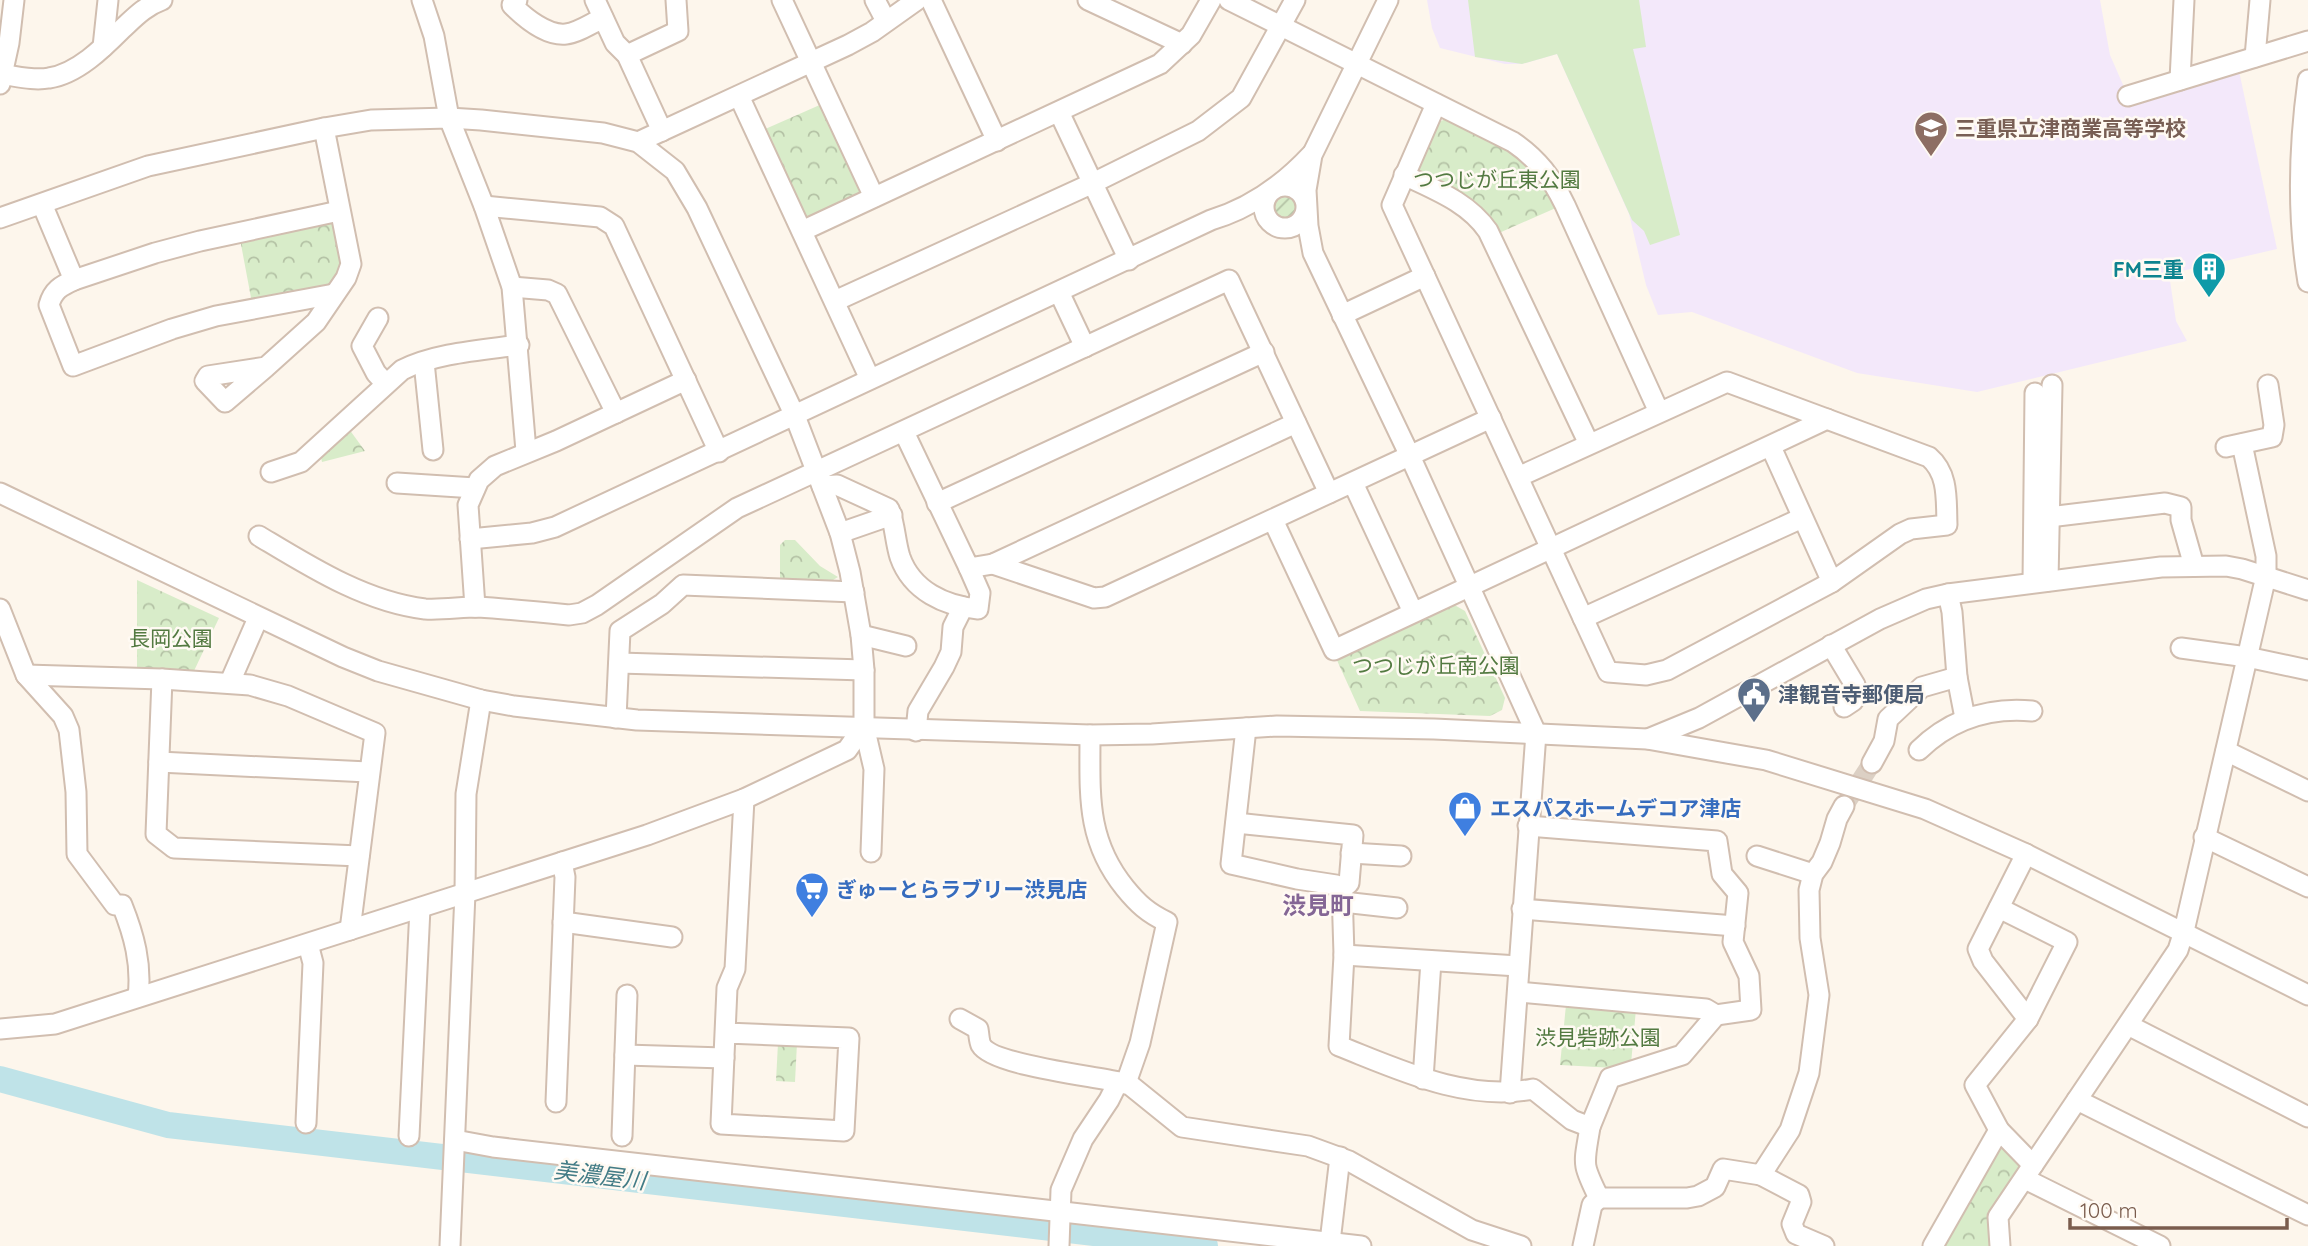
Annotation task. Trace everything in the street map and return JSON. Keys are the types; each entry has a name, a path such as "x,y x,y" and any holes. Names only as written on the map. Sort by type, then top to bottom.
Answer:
{"street":[{"path":"14,0 1,77 36,79 52,78 76,67 103,47 143,10 162,0"},
{"path":"103,47 108,0"},
{"path":"422,0 434,36 449,118 512,287 526,452"},
{"path":"517,0 512,5 525,18 554,33 570,34 599,9 615,43 627,55 662,131"},
{"path":"627,55 678,31 676,0"},
{"path":"782,0 874,197"},
{"path":"875,0 886,21"},
{"path":"638,142 848,45 917,0"},
{"path":"931,0 997,141"},
{"path":"1088,0 1182,44"},
{"path":"802,231 1160,64 1191,35 1211,0"},
{"path":"1229,0 1513,142 1539,162 1565,205 1659,412"},
{"path":"835,301 1093,183 1198,131 1241,98 1295,0"},
{"path":"1388,0 1312,155 1307,173 1306,205 1313,253 1410,456 1536,733 1510,1093"},
{"path":"2180,80 2184,0"},
{"path":"2255,57 2260,0"},
{"path":"2128,96 2308,41"},
{"path":"2308,80 2303,240 2308,282"},
{"path":"738,96 870,379"},
{"path":"1436,104 1392,205 1608,672 1653,674 1667,670 1832,582 1900,534 1911,529 1948,525 1944,477 1938,465 1929,457 1727,382 1518,477"},
{"path":"1059,112 1129,260"},
{"path":"0,218 148,166 371,120 449,118 603,133 638,142 675,171 697,208 795,416 840,533 861,635 864,726 874,769 871,852"},
{"path":"266,367 316,322 346,278 351,264 324,128"},
{"path":"1312,155 1267,196 1264,205 1265,215 1274,225 1294,236 1313,253"},
{"path":"1404,176 1463,205 1478,217 1488,231 1589,444"},
{"path":"470,539 532,533 555,527 1211,220 1226,216 1274,190 1288,186 1297,189 1306,205 1303,217 1296,224 1284,227 1244,217 1226,216"},
{"path":"42,204 74,280"},
{"path":"484,206 600,217 614,226 719,452"},
{"path":"334,294 216,316 159,333 73,366 49,305 55,291 74,280 155,253 339,211"},
{"path":"1342,315 1425,276"},
{"path":"259,536 302,562 372,596 425,609 475,607 569,615 582,613 721,517 819,479 904,432 1229,280 1329,493"},
{"path":"512,287 548,290 557,294 616,412"},
{"path":"1059,292 1085,347"},
{"path":"378,318 362,346 376,373 386,384"},
{"path":"271,472 300,462 402,370 464,353 519,345"},
{"path":"937,503 1264,352"},
{"path":"424,362 433,450"},
{"path":"475,607 468,505 480,480 495,466 556,441 686,380"},
{"path":"2000,1246 1998,1217 2178,950 2184,931 2266,576 2266,556 2234,445 2272,437 2274,425 2268,385"},
{"path":"2044,389 2049,517 2040,582 2044,389"},
{"path":"993,564 1099,598 1491,418"},
{"path":"1273,520 1334,650 1826,419"},
{"path":"969,568 993,564 1296,423"},
{"path":"819,479 889,509 900,557 913,580 932,596 963,607 978,609 980,593 904,432"},
{"path":"1770,447 1832,582"},
{"path":"397,483 475,488"},
{"path":"1353,483 1413,612"},
{"path":"0,493 258,618 378,671 481,700 514,706 616,718 864,726 916,731 1090,735 1290,727 1536,733 1647,739 1766,760 1925,809 2026,854 2308,995"},
{"path":"2049,517 2165,503 2181,507 2181,520 2194,566"},
{"path":"840,533 892,515"},
{"path":"1583,618 1802,519"},
{"path":"1647,739 1699,718 1902,608 1948,594 2161,567 2194,566 2226,566 2308,590"},
{"path":"616,718 620,631 662,604 683,585 854,592"},
{"path":"1948,594 1957,677 1965,718"},
{"path":"916,731 918,711 951,652 953,627 963,607"},
{"path":"0,610 26,675 63,716 69,730 78,854 115,905 122,905 134,934 137,951 140,982 138,997"},
{"path":"230,682 258,618"},
{"path":"861,635 906,646"},
{"path":"1830,645 1855,685 1857,694 1853,701 1844,707"},
{"path":"2181,648 2247,657 2308,670"},
{"path":"619,663 864,670"},
{"path":"26,675 230,682 288,696 375,733 350,930"},
{"path":"1872,763 1884,741 1888,719 1922,687 1957,677"},
{"path":"162,679 156,834 174,848 359,856"},
{"path":"450,1246 465,893 466,794 481,700"},
{"path":"1919,750 1945,728 1965,718 1989,711 2032,711"},
{"path":"0,1029 55,1024 647,835 744,799 848,750 864,726"},
{"path":"1246,728 1231,864 1336,885 1343,896 1397,908"},
{"path":"1059,1245 1061,1190 1083,1139 1122,1083 1140,1043 1167,922 1149,914 1140,906 1118,880 1103,855 1096,835 1090,792 1090,735"},
{"path":"2226,751 2308,791"},
{"path":"159,762 368,772"},
{"path":"726,1033 849,1038 844,1131 721,1124 727,988 735,969 744,799"},
{"path":"1761,1175 1790,1130 1809,1073 1819,995 1811,952 1809,890 1813,874 1822,862 1844,806"},
{"path":"1236,823 1353,835 1349,883 1343,896 1344,955 1339,1046 1423,1079 1510,1093 1532,1089 1572,1120 1590,1127"},
{"path":"1518,992 1706,1009 1716,1015 1751,1010 1749,976 1733,942 1738,893 1722,874 1717,841 1528,826"},
{"path":"2204,837 2308,887"},
{"path":"1351,852 1401,856"},
{"path":"2026,854 1978,949 1983,961 2028,1019"},
{"path":"1758,856 1813,874"},
{"path":"556,1102 564,922 565,877 562,862"},
{"path":"409,1136 420,908"},
{"path":"1999,908 2067,942 2028,1019 1975,1085 1999,1130 2029,1172 2160,1246"},
{"path":"1522,909 1735,926"},
{"path":"564,922 672,937"},
{"path":"306,1123 313,963 308,944"},
{"path":"1344,955 1518,966"},
{"path":"1423,1079 1431,961"},
{"path":"622,1136 627,995"},
{"path":"1600,1198 1585,1169 1584,1157 1590,1127 1610,1077 1682,1055 1716,1015"},
{"path":"960,1019 978,1029 981,1046 992,1055 1012,1063 1122,1083 1182,1128 1294,1143 1340,1157 1472,1230 1521,1246"},
{"path":"2128,1025 2308,1117"},
{"path":"625,1055 724,1058"},
{"path":"2077,1100 2308,1215"},
{"path":"1933,1246 1999,1130"},
{"path":"455,1140 493,1147 1361,1246"},
{"path":"1330,1242 1340,1157"},
{"path":"1583,1246 1592,1205 1600,1198 1682,1199 1698,1196 1715,1187 1723,1169 1761,1175 1799,1195 1801,1202 1791,1224 1796,1234 1825,1246"}],"shaded area":[{"name":"三重県立津商業高等学校","path":"1427,0 2100,0 2110,55 2131,103 2239,71 2277,249 2169,274 2176,321 2187,341 1977,392 1857,373 1692,312 1658,315 1646,285 1629,214 1557,54 1522,64 1505,64 1440,48 1432,28"}],"green space":[{"path":"1468,0 1639,0 1646,47 1633,49 1680,235 1650,245 1644,231 1632,220 1557,54 1522,64 1475,57"},
{"path":"822,104 861,191 859,195 809,219 805,217 763,130"},
{"name":"つつじが丘東公園","path":"1445,119 1516,151 1527,161 1558,207 1499,233 1418,172 1416,168 1434,125"},
{"path":"1285,197 1293,200 1296,208 1293,216 1285,219 1277,216 1274,208 1277,200"},
{"path":"329,222 334,225 344,265 331,284 252,303 240,239"},
{"path":"349,429 365,451 322,462 320,453"},
{"path":"785,540 795,540 820,566 838,577 828,583 780,582 780,545"},
{"name":"長岡公園","path":"137,580 219,618 193,673 137,671"},
{"name":"つつじが丘南公園","path":"1451,603 1465,611 1505,698 1502,710 1490,716 1360,711 1335,656"},
{"name":"渋見砦跡公園","path":"1566,1005 1636,1009 1631,1064 1615,1068 1560,1065"},
{"path":"778,1043 797,1043 795,1082 776,1081"},
{"path":"2006,1146 2020,1161 2022,1173 1995,1246 1938,1246 1995,1147"}],"waterway":[{"name":"美濃屋川","path":"0,1079 168,1125 1205,1246"}],"tunnel":[{"path":"1844,806 1872,763"}],"place":[{"name":"三重県立津商業高等学校","path":"1931,158"},
{"name":"FM三重","path":"2209,299"},
{"name":"津観音寺郵便局","path":"1754,724"},
{"name":"エスパスホームデコア津店","path":"1465,838"},
{"name":"ぎゅーとらラブリー渋見店","path":"812,919"}],"district":[{"name":"渋見町","path":"1318,905"}]}
